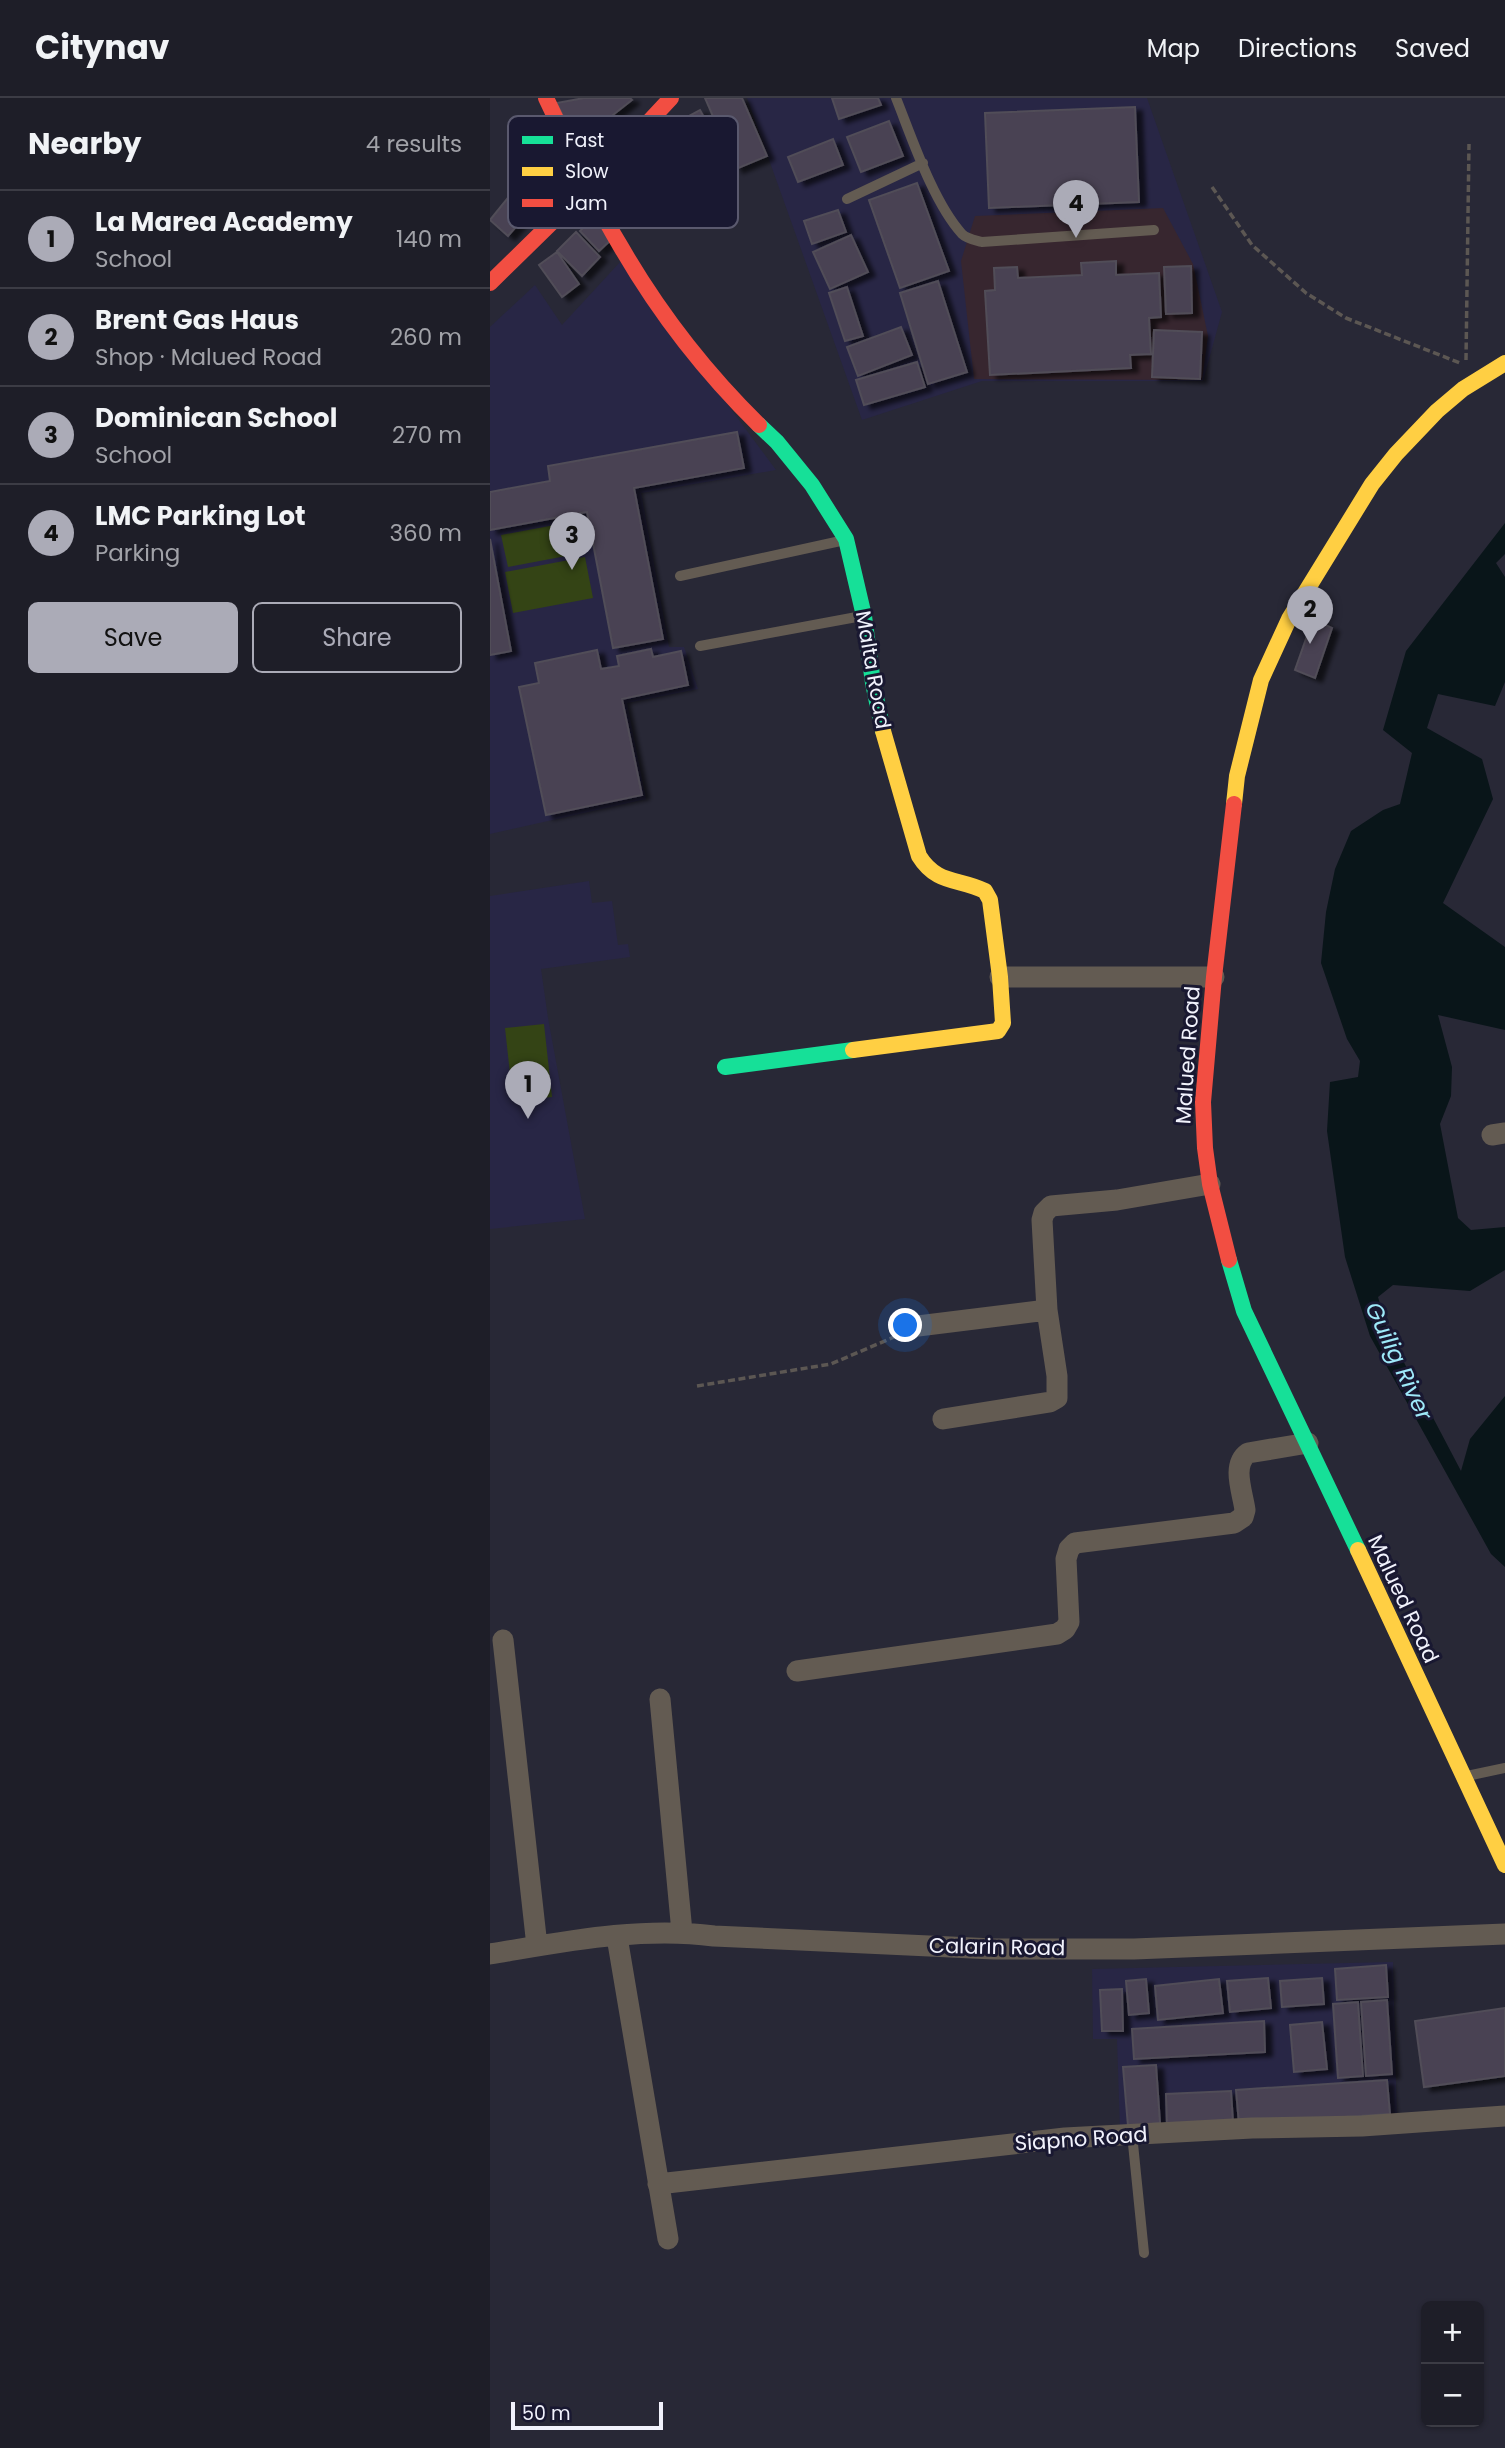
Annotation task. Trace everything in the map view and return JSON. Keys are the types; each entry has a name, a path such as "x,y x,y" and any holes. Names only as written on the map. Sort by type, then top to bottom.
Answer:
{"street":[{"name":"Malta Road","path":"546,98 554,116"},
{"path":"654,116 671,98"},
{"path":"490,283 546,228"},
{"name":"Malta Road","path":"610,228 660,307 725,392 777,442 812,485 846,540 864,616 873,683 884,736 919,856 931,873 985,891 992,910 1000,977"},
{"name":"Malued Road","path":"1505,363 1463,389 1437,411 1372,484 1289,619 1261,680 1237,776 1203,1102 1210,1184 1244,1311 1505,1865"},
{"path":"725,1067 998,1031 1003,1023 1000,977 1214,977"},
{"path":"943,1419 1050,1402 1057,1398 1042,1220 1044,1213 1051,1206 1117,1200 1210,1184"},
{"path":"918,1326 1048,1310"},
{"path":"797,1671 1057,1634 1065,1629 1069,1622 1066,1559 1074,1544 1234,1524 1243,1517 1245,1510 1239,1468 1242,1457 1248,1453 1308,1443"},
{"path":"503,1640 537,1947"},
{"path":"660,1699 682,1931"},
{"name":"Calarin Road","path":"490,1954 682,1931 714,1936 994,1949 1134,1949 1505,1934"},
{"path":"617,1937 668,2239"},
{"name":"Siapno Road","path":"658,2184 1065,2138 1252,2128 1362,2126 1505,2116"}],"lane":[{"path":"896,98 945,208 964,236 982,242 1154,230"},
{"path":"847,199 923,163"},
{"path":"680,576 846,540"},
{"path":"700,646 864,616"},
{"path":"1464,1776 1505,1768"},
{"path":"1132,2134 1144,2253"}],"path":[{"path":"1212,187 1252,245 1306,293 1346,318 1466,365 1469,144"},
{"path":"697,1386 831,1364 918,1326"}],"shaded area":[{"path":"747,98 1147,98 1222,312 1203,381 982,381 862,420"},
{"path":"1163,208 1193,264 1208,336 1202,380 974,379 961,261 975,216"},
{"path":"621,261 776,470 641,493 669,647 684,647 698,689 627,703 646,799 490,834 490,327 535,285 562,325"},
{"path":"589,881 592,903 612,901 618,945 628,944 630,957 541,969 585,1219 490,1229 490,896"},
{"path":"1393,1962 1397,2123 1120,2130 1117,2039 1093,2039 1092,1969"}],"green space":[{"path":"560,524 566,556 508,567 501,535"},
{"path":"585,557 593,598 513,613 505,572"},
{"path":"544,1024 552,1097 513,1101 505,1028"}],"water":[{"name":"Guilig River","path":"1505,523 1505,554 1496,563 1505,577 1505,682 1495,706 1438,694 1427,728 1482,759 1493,799 1443,903 1505,947 1505,1030 1438,1015 1452,1067 1451,1096 1440,1124 1458,1218 1471,1230 1505,1227 1505,1270 1470,1291 1393,1285 1378,1297 1388,1332 1461,1471 1470,1439 1505,1396 1505,1567 1491,1554 1370,1336 1345,1257 1327,1131 1330,1082 1358,1077 1360,1061 1347,1039 1321,963 1326,912 1335,869 1351,831 1383,810 1400,804 1412,753 1383,730 1406,651"}],"building":[{"path":"584,98 632,100 612,116 563,116 557,103"},
{"path":"705,98 742,98 767,156 738,168 738,116 713,116"},
{"path":"832,98 878,98 881,105 839,119"},
{"path":"1135,107 1139,202 989,208 985,113"},
{"path":"700,110 703,116 689,116"},
{"path":"889,121 903,156 861,172 847,137"},
{"path":"833,139 843,165 798,182 788,157"},
{"path":"917,183 949,271 900,288 869,200"},
{"path":"507,199 508,228 515,228 508,236 490,220"},
{"path":"838,210 846,232 812,244 804,221"},
{"path":"583,228 603,228 613,238 599,251 580,231"},
{"path":"576,232 600,257 582,276 557,251"},
{"path":"851,235 868,272 830,289 813,252"},
{"path":"557,252 579,284 562,297 539,265"},
{"path":"1116,261 1116,275 1159,273 1161,317 1149,318 1151,354 1130,355 1131,368 990,375 985,291 995,290 994,268 1017,267 1018,278 1082,275 1081,263"},
{"path":"1191,266 1192,313 1166,314 1164,267"},
{"path":"938,281 967,372 928,384 900,293"},
{"path":"847,287 863,336 845,341 829,293"},
{"path":"901,327 912,355 858,376 847,347"},
{"path":"1154,330 1202,332 1200,379 1152,377"},
{"path":"917,362 925,387 864,405 856,380"},
{"path":"737,432 744,468 634,488 663,639 613,648 587,512 490,530 490,492 550,481 548,466"},
{"path":"490,539 511,651 490,655"},
{"path":"1313,619 1332,628 1315,678 1295,670"},
{"path":"651,649 653,657 681,651 688,685 622,699 642,795 546,815 519,687 539,683 535,663 597,650 601,669 619,666 617,656"},
{"path":"1386,1965 1388,1997 1337,2000 1335,1969"},
{"path":"1268,1978 1271,2008 1230,2012 1227,1981"},
{"path":"1322,1978 1324,2004 1282,2007 1280,1981"},
{"path":"1146,1979 1149,2013 1129,2015 1126,1981"},
{"path":"1219,1979 1223,2013 1158,2020 1155,1986"},
{"path":"1122,1989 1123,2031 1102,2031 1100,1990"},
{"path":"1387,2000 1392,2074 1366,2076 1361,2002"},
{"path":"1358,2002 1363,2076 1338,2078 1333,2004"},
{"path":"1505,2008 1505,2076 1424,2087 1415,2021"},
{"path":"1264,2021 1265,2052 1134,2059 1132,2029"},
{"path":"1322,2022 1327,2069 1294,2072 1290,2025"},
{"path":"1156,2065 1160,2123 1128,2126 1123,2067"},
{"path":"1387,2080 1390,2114 1239,2124 1236,2090"},
{"path":"1231,2091 1233,2122 1167,2125 1166,2094"}],"traffic: fast":[{"path":"759,425 777,442 812,485 846,539 864,616 883,731"},
{"path":"725,1067 853,1050"},
{"path":"1229,1260 1244,1311 1358,1550"}],"traffic: slow":[{"path":"1234,804 1237,776 1261,680 1289,619 1372,484 1396,454 1437,411 1463,389 1505,363"},
{"path":"853,1050 998,1031 1003,1023 990,900 985,891 933,872 919,856 883,731"},
{"path":"1358,1550 1505,1865"}],"traffic: jam":[{"path":"546,98 555,116"},
{"path":"654,116 671,98"},
{"path":"490,283 546,228"},
{"path":"610,228 667,318 702,363 759,425"},
{"path":"1229,1260 1210,1184 1203,1102 1234,804"}],"place":[{"name":"LMC Parking Lot","path":"1076,238"},
{"name":"Dominican School","path":"572,570"},
{"name":"Brent Gas Haus","path":"1310,644"},
{"name":"La Marea Academy","path":"528,1119"}]}
